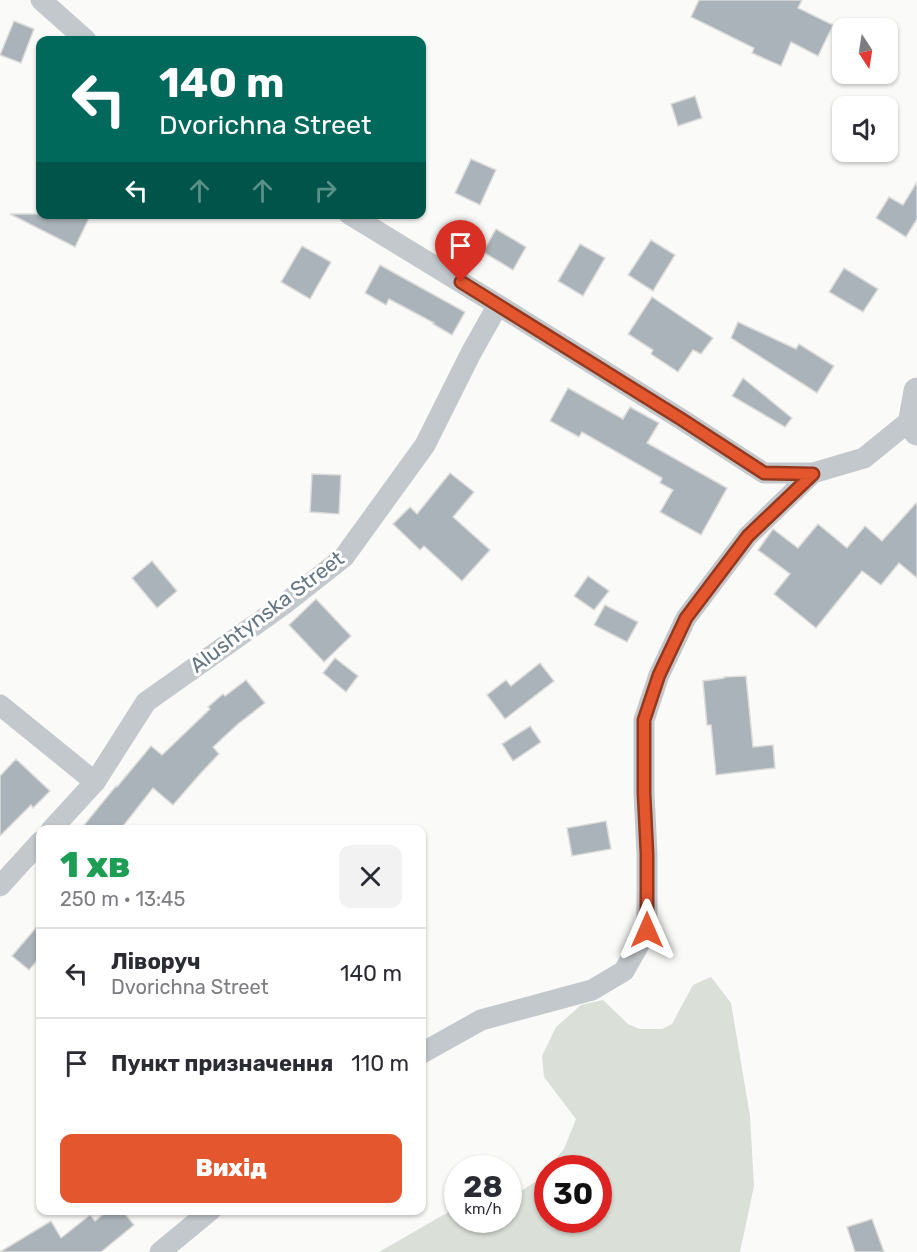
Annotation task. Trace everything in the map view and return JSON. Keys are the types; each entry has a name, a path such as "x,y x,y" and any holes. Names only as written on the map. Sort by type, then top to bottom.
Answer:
{"street":[{"path":"40,0 81,36"},
{"path":"357,219 498,304 764,473 813,474 864,458 915,425 917,391"},
{"name":"Alushtynska Street","path":"55,825 94,782 146,702 282,605 344,557 425,445 498,304"},
{"path":"426,1051 481,1020 592,990 624,971 647,930 644,720 659,675 686,618 727,563 748,536 813,474"},
{"path":"0,705 94,782"},
{"path":"0,886 36,846"},
{"path":"160,1252 205,1215"}],"shaded area":[{"path":"711,977 731,1003 750,1116 754,1186 740,1252 379,1252 444,1214 444,1233 522,1233 522,1190 534,1183 534,1233 612,1233 612,1155 559,1155 564,1149 576,1119 544,1077 542,1056 556,1027 581,1005 603,1000 628,1024 639,1029 662,1029 672,1024 693,985"}],"building":[{"path":"699,0 802,0 798,8 832,25 832,27 818,56 791,42 781,66 752,53 754,48 691,17"},
{"path":"14,21 34,29 21,63 0,55"},
{"path":"695,96 702,118 678,126 671,104"},
{"path":"471,159 496,170 480,205 455,193"},
{"path":"917,182 917,219 906,237 876,218 889,197 903,205"},
{"path":"10,214 36,214 36,219 89,219 75,247"},
{"path":"496,229 526,247 513,270 483,252"},
{"path":"651,240 675,255 653,291 628,275"},
{"path":"580,244 605,258 583,296 558,281"},
{"path":"302,246 331,262 310,299 281,282"},
{"path":"380,265 465,312 452,335 389,299 386,305 365,293"},
{"path":"844,268 878,289 863,312 829,292"},
{"path":"652,297 713,338 701,354 693,350 678,372 651,354 653,350 628,334"},
{"path":"738,322 796,349 799,344 834,366 817,393 731,338"},
{"path":"743,378 792,418 785,427 732,396"},
{"path":"568,388 623,419 630,407 659,423 647,443 727,488 701,535 660,512 673,490 660,483 662,478 582,432 579,437 550,421"},
{"path":"450,473 474,492 453,517 490,550 462,581 424,546 420,550 393,524 410,507 417,514"},
{"path":"312,474 341,475 339,514 310,512"},
{"path":"917,502 917,578 899,563 881,585 862,571 816,628 774,594 790,574 758,550 773,529 798,548 818,524 847,548 865,526 882,541"},
{"path":"152,561 177,591 157,608 132,578"},
{"path":"588,576 609,591 594,610 574,596"},
{"path":"316,599 351,636 324,662 289,625"},
{"path":"605,605 638,622 627,642 594,625"},
{"path":"335,658 358,676 346,692 323,673"},
{"path":"540,663 554,681 505,719 487,695 506,680 511,686"},
{"path":"746,676 753,747 773,745 775,768 716,775 711,725 707,725 703,681"},
{"path":"246,680 265,703 213,747 219,754 173,805 153,788 124,825 84,825 151,746 162,755 210,709 208,707 223,694 225,696"},
{"path":"530,726 541,742 513,761 502,744"},
{"path":"16,759 50,791 33,808 31,805 0,836 0,776"},
{"path":"606,821 611,849 572,856 567,828"},
{"path":"36,928 36,962 29,970 12,956"},
{"path":"90,1215 95,1221 102,1215 126,1215 134,1225 101,1252 0,1252 51,1221 61,1238"},
{"path":"872,1219 884,1252 855,1252 847,1227"}],"route":[{"path":"461,282 764,473 813,474 748,536 686,618 659,675 644,720 647,930"}]}
